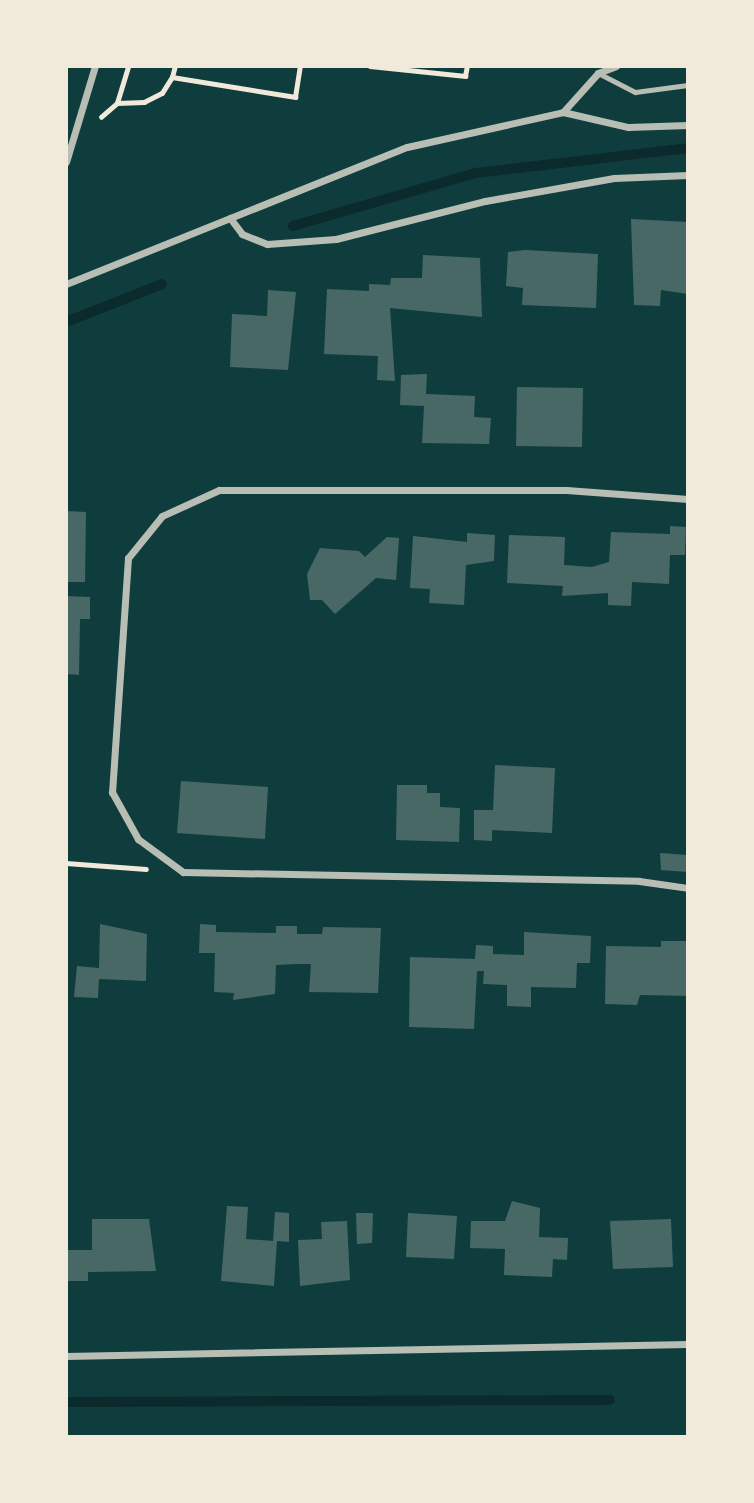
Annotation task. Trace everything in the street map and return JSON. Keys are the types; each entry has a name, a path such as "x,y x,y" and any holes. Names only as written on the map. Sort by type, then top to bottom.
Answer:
{"street":[{"path":"66,162 95,66"},
{"path":"563,112 598,73 616,66"},
{"path":"66,284 407,147 563,112 628,127 688,125"},
{"path":"230,218 242,234 267,244 336,239 485,201 614,178 688,175"},
{"path":"688,499 566,490 219,490 162,516 128,558 112,792 138,839 183,872 639,881 688,888"},
{"path":"66,1356 688,1344"}],"lane":[{"path":"598,73 635,92 688,85"}],"path":[{"path":"128,66 117,103 144,102 162,93 175,66"},
{"path":"172,77 295,97 299,66"},
{"path":"370,66 465,76 467,66"},
{"path":"426,74 427,66"},
{"path":"66,863 183,872"}],"building":[{"path":"631,219 688,222 688,294 661,290 660,306 634,305"},
{"path":"525,250 598,254 596,308 522,305 523,288 506,286 508,252"},
{"path":"423,255 480,258 482,317 390,308 395,381 377,380 378,356 324,354 327,289 369,291 369,284 390,285 391,278 422,278"},
{"path":"268,290 296,292 288,370 230,367 232,314 267,316"},
{"path":"427,374 426,394 475,396 474,417 491,418 489,444 422,443 424,406 400,405 401,375"},
{"path":"517,387 583,388 582,447 516,446"},
{"path":"66,511 86,512 85,582 66,582"},
{"path":"670,526 686,527 685,555 670,555 669,584 632,582 631,606 608,605 608,593 562,596 563,586 507,583 509,535 565,537 564,565 592,567 609,562 611,532 670,534"},
{"path":"467,533 495,535 494,561 466,565 464,605 429,603 430,589 410,588 413,536 467,542"},
{"path":"387,537 399,538 396,580 376,578 335,614 322,600 310,600 307,574 320,548 359,551 365,557"},
{"path":"66,596 90,597 90,619 80,619 79,675 66,674"},
{"path":"495,765 555,768 552,833 492,830 492,841 474,840 474,810 493,810"},
{"path":"181,781 268,787 265,839 177,833"},
{"path":"397,785 427,785 427,793 440,793 440,807 460,808 459,842 396,840"},
{"path":"660,853 688,855 688,872 661,870"},
{"path":"100,924 147,934 146,981 99,979 98,998 74,997 77,966 99,968"},
{"path":"200,924 216,925 216,932 276,933 276,926 297,926 297,934 322,934 323,927 381,928 378,993 309,992 311,964 276,965 275,994 233,1000 234,993 214,992 215,953 199,953"},
{"path":"524,932 591,936 590,963 577,963 576,988 531,987 531,1007 507,1006 507,985 483,984 484,971 477,971 474,1029 409,1027 410,957 475,959 476,945 493,946 493,954 524,955"},
{"path":"661,941 688,941 688,996 640,995 637,1005 605,1004 606,946 661,947"},
{"path":"512,1201 540,1208 539,1237 568,1238 567,1260 553,1259 552,1277 504,1275 505,1249 470,1248 471,1221 505,1221"},
{"path":"227,1206 248,1207 246,1239 273,1241 275,1212 289,1213 289,1242 277,1241 274,1286 221,1281"},
{"path":"356,1213 373,1213 372,1243 357,1244"},
{"path":"408,1213 457,1216 454,1259 406,1257"},
{"path":"92,1219 149,1219 156,1271 88,1272 88,1281 66,1281 66,1250 92,1250"},
{"path":"671,1219 673,1267 613,1269 610,1221"},
{"path":"347,1221 350,1280 300,1286 298,1240 322,1239 321,1222"}],"waterway":[{"path":"293,226 476,173 688,148"},
{"path":"66,322 162,284"},
{"path":"66,1402 610,1400"}]}
